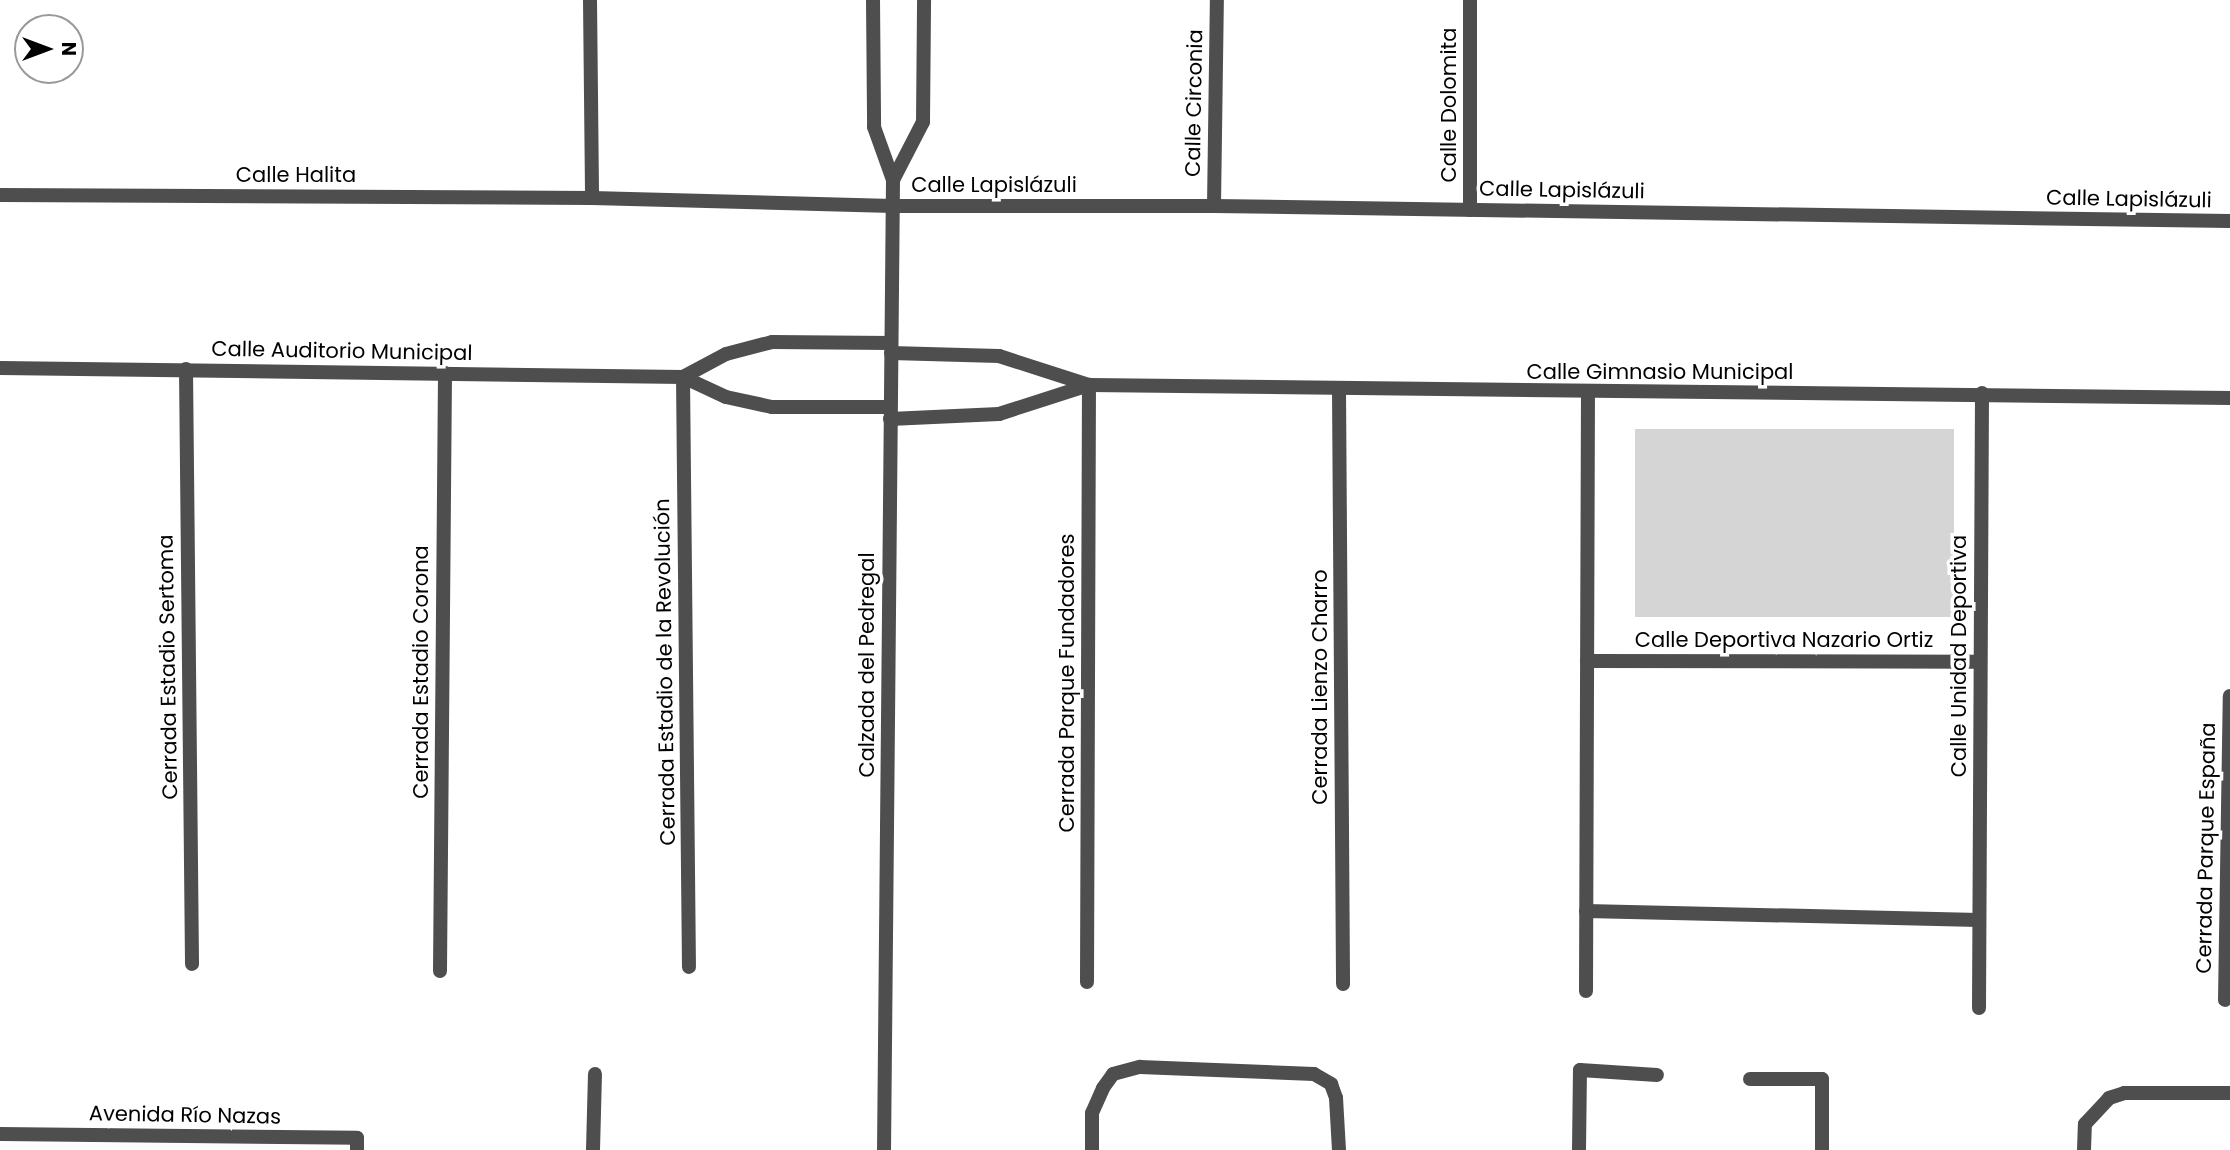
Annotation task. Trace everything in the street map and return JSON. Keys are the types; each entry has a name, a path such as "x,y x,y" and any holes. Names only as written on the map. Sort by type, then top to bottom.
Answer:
{"street":[{"path":"590,0 592,198"},
{"name":"Calzada del Pedregal","path":"873,0 874,127 893,180 884,1150"},
{"name":"Calzada del Pedregal","path":"893,180 923,122 924,0"},
{"name":"Calle Circonia","path":"1214,206 1217,0"},
{"name":"Calle Dolomita","path":"1470,0 1470,210"},
{"name":"Calle Halita","path":"0,195 592,198 893,206"},
{"name":"Calle Lapislázuli","path":"893,206 1214,206 2230,221"},
{"name":"Calle Auditorio Municipal","path":"683,377 726,354 772,342 891,348"},
{"name":"Calle Gimnasio Municipal","path":"891,348 999,356 1089,385 1588,393 1982,393 2230,398"},
{"name":"Calle Auditorio Municipal","path":"0,368 683,377 726,397 772,407 890,413"},
{"name":"Cerrada Estadio Sertoma","path":"186,369 192,964"},
{"name":"Cerrada Estadio Corona","path":"440,971 445,373"},
{"name":"Cerrada Estadio de la Revolución","path":"683,377 689,967"},
{"name":"Calle Gimnasio Municipal","path":"890,413 999,414 1089,385"},
{"name":"Cerrada Parque Fundadores","path":"1087,982 1089,385"},
{"name":"Cerrada Lienzo Charro","path":"1339,389 1343,984"},
{"path":"1586,991 1588,393"},
{"name":"Calle Unidad Deportiva","path":"1979,1008 1982,393"},
{"name":"Calle Deportiva Nazario Ortiz","path":"1587,661 1980,662"},
{"name":"Cerrada Parque España","path":"2225,1000 2230,696"},
{"path":"1586,911 1979,920"},
{"path":"1092,1150 1092,1113 1103,1088 1113,1074 1140,1067 1314,1074 1331,1084 1336,1098 1339,1150"},
{"path":"1579,1150 1580,1070 1657,1075"},
{"path":"593,1150 595,1074"},
{"path":"1750,1079 1822,1079 1822,1150"},
{"path":"2084,1150 2085,1124 2109,1098 2124,1093 2230,1093"},
{"name":"Avenida Río Nazas","path":"0,1134 357,1138 357,1150"}],"shaded area":[{"path":"1635,429 1954,429 1954,617 1635,617"}]}
